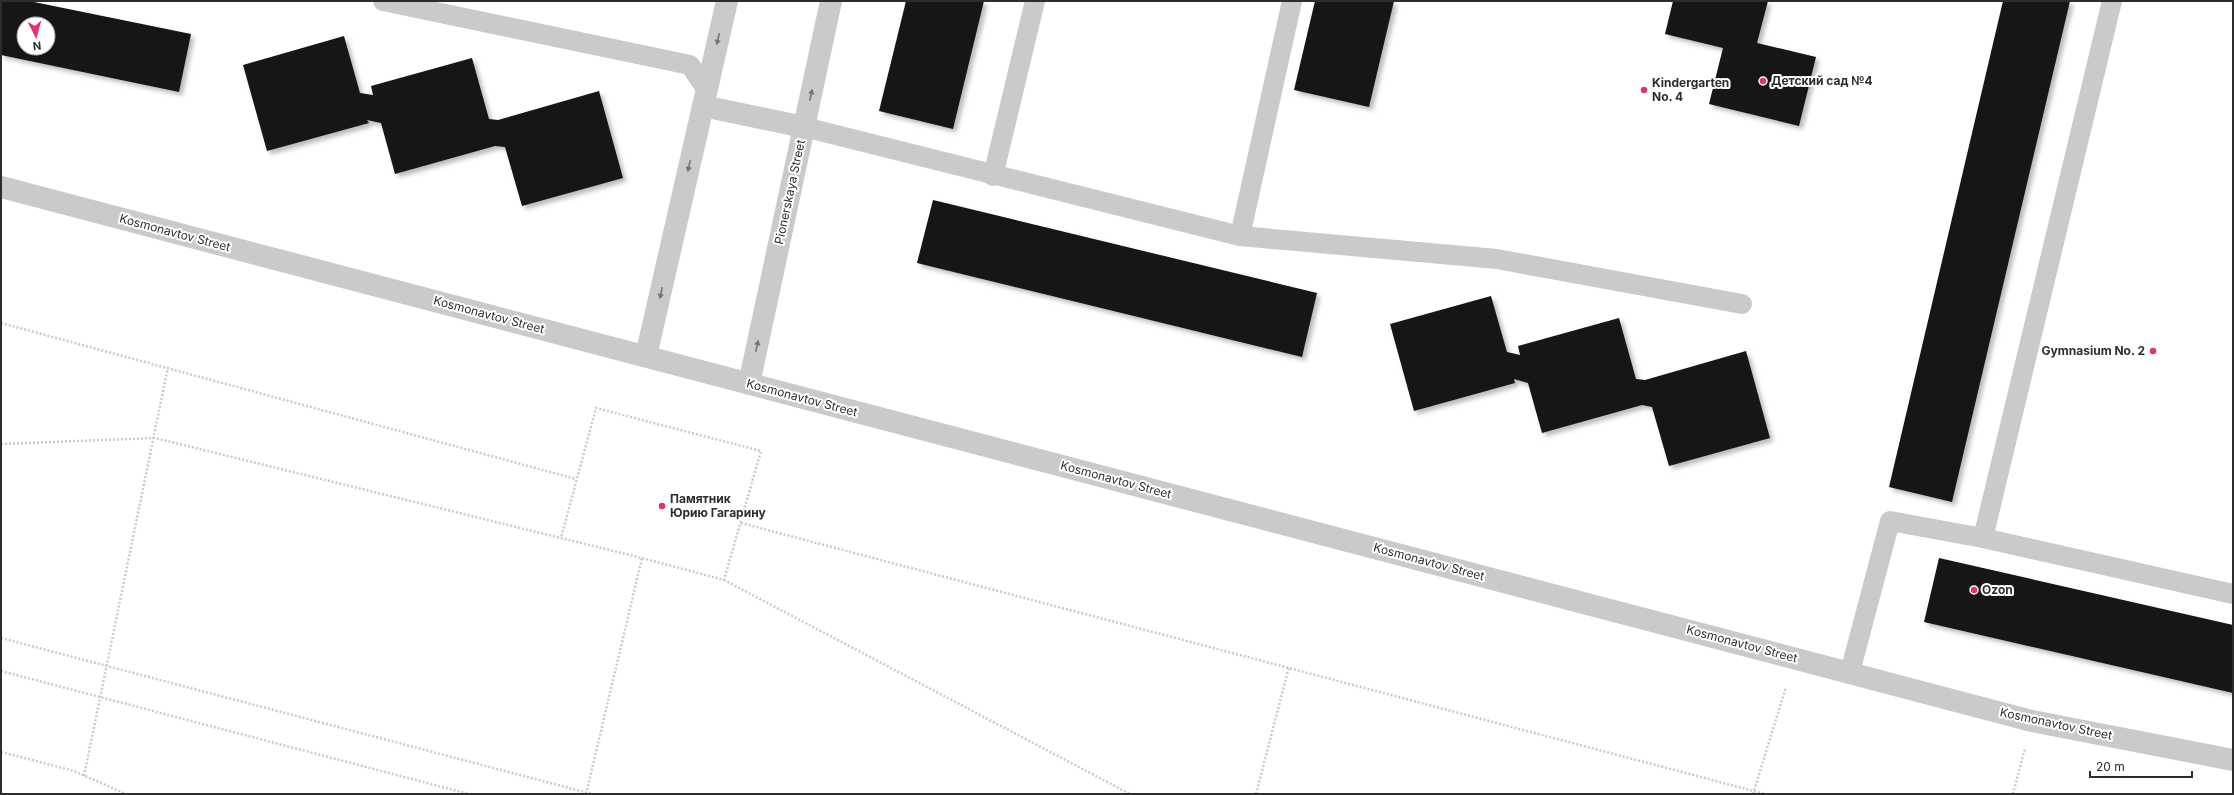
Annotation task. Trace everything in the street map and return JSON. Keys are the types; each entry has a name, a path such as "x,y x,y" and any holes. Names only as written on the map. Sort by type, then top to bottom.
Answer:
{"street":[{"path":"646,356 727,1"},
{"name":"Pionerskaya Street","path":"749,384 831,1"},
{"path":"705,97 804,127"},
{"name":"Kosmonavtov Street","path":"1,187 2032,721 2233,760"}],"lane":[{"path":"383,1 690,65 705,97"},
{"path":"993,176 1035,1"},
{"path":"1240,236 1292,1"},
{"path":"1983,538 2112,1"},
{"path":"804,127 993,176 1240,236 1497,259 1742,304"},
{"path":"1850,672 1890,521 1983,538 2233,594"}],"path":[{"path":"1,323 576,479"},
{"path":"84,776 99,696 155,438 168,368"},
{"path":"561,538 596,408 761,451 724,580"},
{"path":"1,444 155,438 642,558 724,580 1130,794"},
{"path":"741,523 1765,794"},
{"path":"586,793 642,558"},
{"path":"1,638 592,794"},
{"path":"1753,792 1794,658"},
{"path":"1256,794 1289,667"},
{"path":"1,671 469,794"},
{"path":"2013,794 2032,721"},
{"path":"1,752 84,776 126,794"}],"building":[{"path":"1,1 29,1 191,34 179,92 1,55"},
{"path":"906,1 984,1 953,129 879,111"},
{"path":"1315,1 1394,1 1369,107 1294,90"},
{"name":"Детский сад №4","path":"1673,1 1768,1 1757,43 1816,57 1799,126 1709,104 1723,48 1665,34"},
{"path":"2003,1 2070,1 1952,502 1889,487"},
{"path":"344,36 360,93 373,95 371,86 472,58 489,119 498,120 599,91 623,178 522,206 505,147 495,146 395,174 381,123 367,120 369,123 267,151 243,65"},
{"path":"933,200 1317,293 1302,357 917,263"},
{"path":"1491,296 1507,352 1520,355 1518,346 1619,318 1636,379 1645,380 1746,351 1770,438 1669,466 1652,407 1642,405 1542,433 1528,383 1514,379 1515,383 1414,411 1390,324"},
{"path":"1939,558 2233,625 2233,693 1924,622"}],"place":[{"name":"Детский сад №4","path":"1763,81"},
{"name":"Kindergarten No. 4","path":"1644,90"},
{"name":"Gymnasium No. 2","path":"2153,351"},
{"name":"Памятник Юрию Гагарину","path":"662,506"},
{"name":"Ozon","path":"1974,590"}]}
